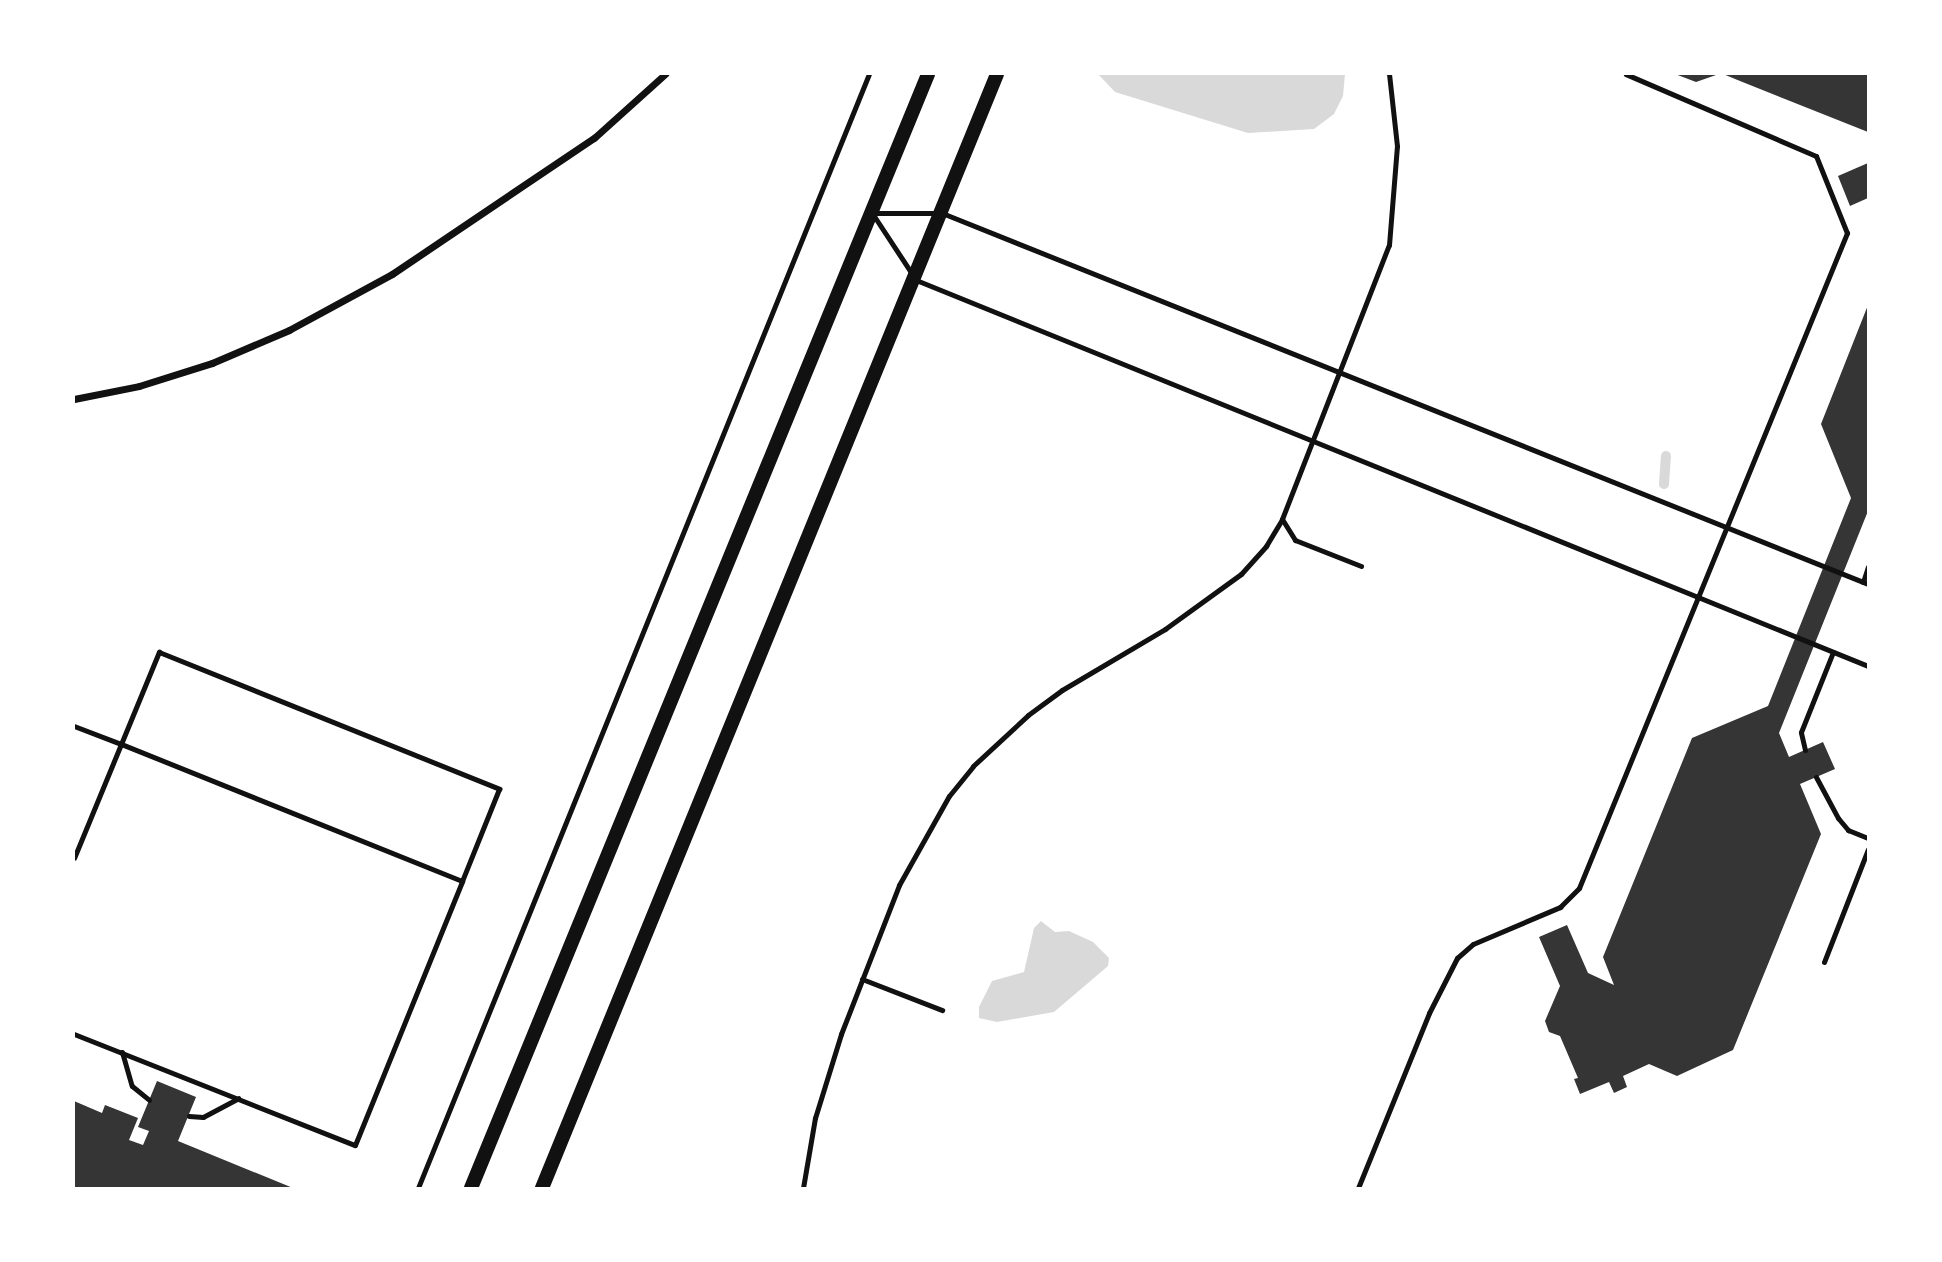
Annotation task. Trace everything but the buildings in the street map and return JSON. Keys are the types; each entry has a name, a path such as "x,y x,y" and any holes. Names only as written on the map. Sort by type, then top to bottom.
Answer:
{"main road":[{"path":"471,1188 928,74"},
{"path":"542,1188 916,280 997,74"}],"street":[{"path":"74,399 139,386 212,363 289,330 392,275 594,138 665,74"}],"lane":[{"path":"803,1188 827,1075 862,979 915,852 973,766 1062,690 1213,597 1266,546 1282,519 1342,373 1389,245 1397,146 1389,74"},
{"path":"1358,1188 1429,1013 1457,958 1473,944 1560,907 1579,888 1835,264 1846,224 1816,156 1626,74"},
{"path":"872,213 942,213 1866,583 1868,567"},
{"path":"872,213 916,280 1868,666"},
{"path":"1282,519 1295,540 1361,566"},
{"path":"74,858 159,652 499,789 355,1145 74,1034"},
{"path":"1805,750 1801,732 1833,652"},
{"path":"74,726 462,881"},
{"path":"1816,777 1838,818 1848,830 1868,838"},
{"path":"1824,962 1868,849"},
{"path":"862,979 942,1010"},
{"path":"122,1052 132,1086 149,1100"},
{"path":"188,1116 202,1117 238,1098"}],"path":[{"path":"418,1188 869,74"}],"shaded area":[{"path":"1098,74 1345,74 1343,96 1334,114 1314,129 1248,133 1115,92"},
{"path":"1041,921 1055,932 1069,931 1093,942 1109,958 1108,966 1054,1012 997,1022 979,1018 979,1007 992,981 1024,972 1034,928"}],"waterway":[{"path":"1664,484 1666,456"}]}
